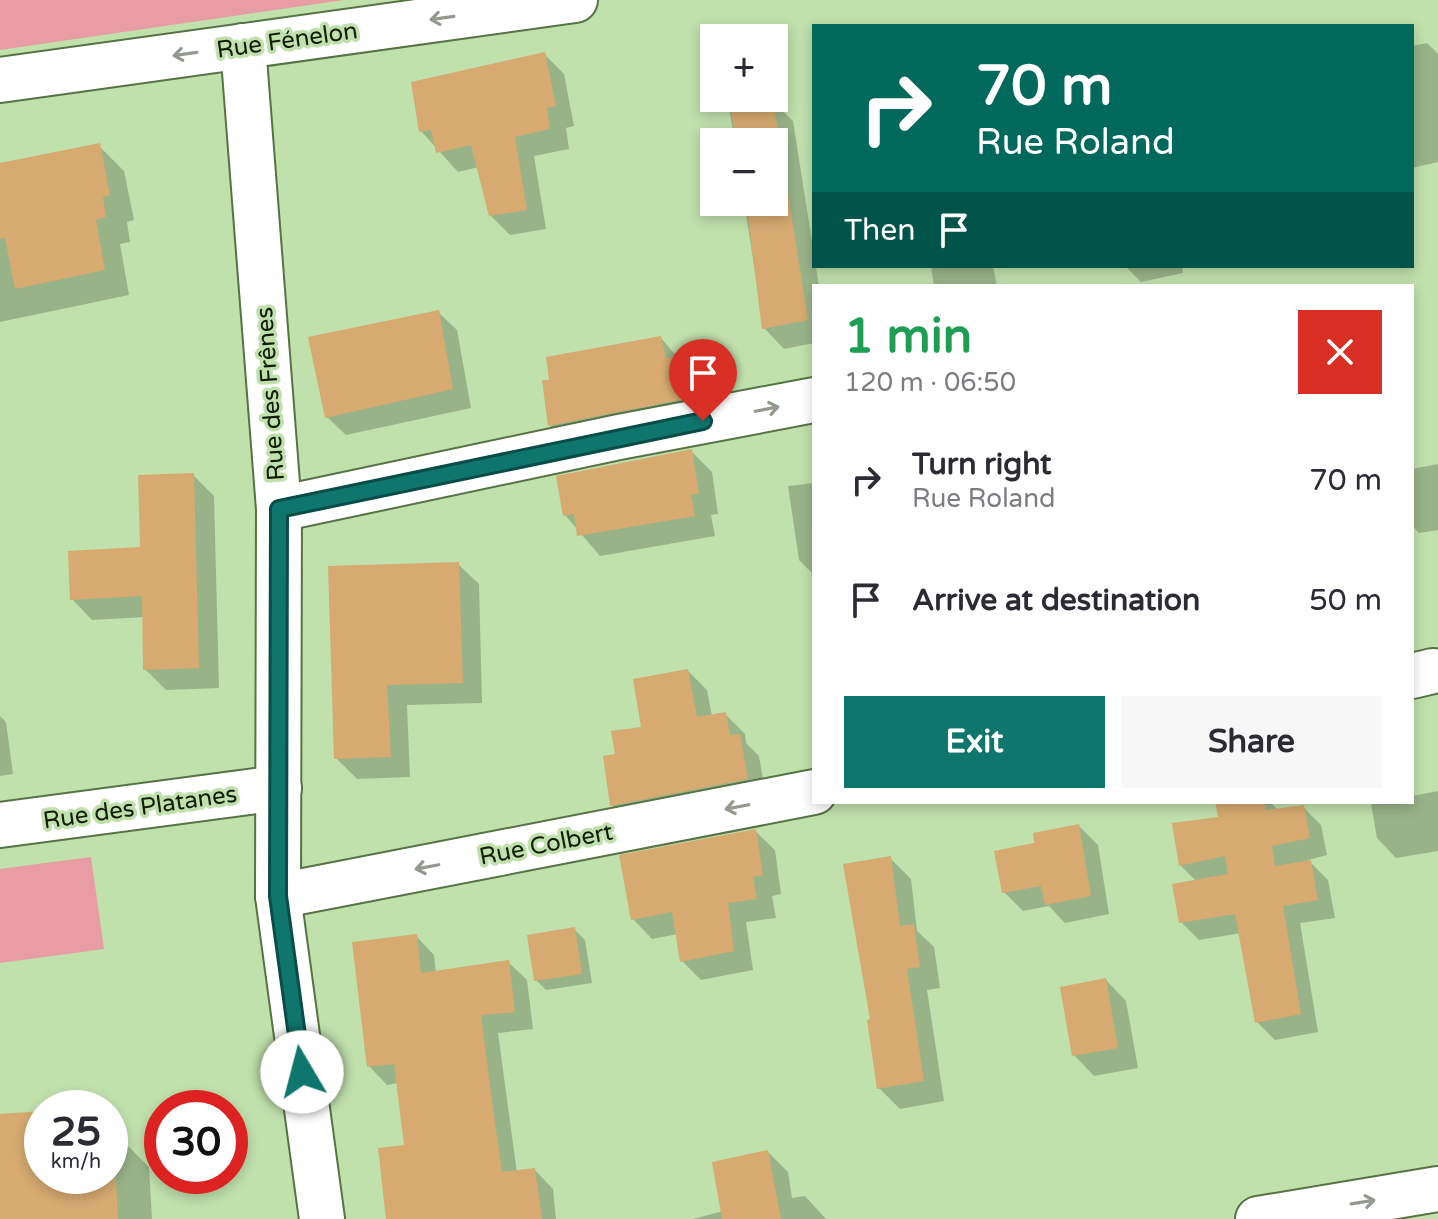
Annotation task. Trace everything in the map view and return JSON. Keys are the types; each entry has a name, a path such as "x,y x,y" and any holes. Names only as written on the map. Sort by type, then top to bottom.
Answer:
{"street":[{"name":"Rue Fénelon","path":"0,80 575,0"},
{"name":"Rue des Frênes","path":"243,46 279,509 278,896 322,1219"},
{"path":"279,509 619,437 812,400"},
{"name":"Rue des Platanes","path":"0,825 279,788"},
{"name":"Rue Colbert","path":"278,896 812,792"},
{"path":"1258,1219 1438,1189"}],"shaded area":[{"path":"0,0 344,0 0,50"},
{"path":"91,857 104,949 0,963 0,869"}],"building":[{"path":"545,52 556,106 547,108 550,129 515,137 527,210 489,216 471,145 436,153 431,130 419,132 411,82"},
{"path":"731,112 775,112 778,128 734,128"},
{"path":"100,143 110,195 103,197 106,217 96,220 105,270 15,289 5,238 0,239 0,163"},
{"path":"788,194 808,320 762,329 748,216 788,216"},
{"path":"439,310 453,389 325,418 308,337"},
{"path":"661,336 666,358 676,356 684,399 548,426 542,380 549,380 546,357"},
{"path":"692,449 699,494 691,494 695,516 577,536 574,514 563,516 556,476"},
{"path":"194,473 199,668 143,670 142,596 70,600 68,551 140,547 138,475"},
{"path":"459,562 463,683 387,685 391,757 334,759 328,566"},
{"path":"688,669 697,717 726,712 730,735 740,734 748,779 610,806 603,756 615,754 611,731 641,727 633,679"},
{"path":"1215,804 1264,804 1266,810 1304,805 1310,838 1272,846 1275,866 1311,860 1318,900 1283,906 1301,1014 1255,1023 1235,914 1179,923 1172,884 1228,874 1225,856 1179,866 1172,823 1218,817"},
{"path":"1079,824 1091,896 1045,905 1041,886 1002,893 994,851 1034,843 1033,833"},
{"path":"756,829 763,875 753,877 757,899 728,903 734,951 680,962 672,912 631,920 619,855"},
{"path":"891,856 900,926 914,924 920,967 907,969 924,1081 877,1089 867,1020 870,1019 843,864"},
{"path":"575,927 582,974 534,981 527,935"},
{"path":"417,934 421,973 509,960 515,1012 481,1015 491,1094 502,1172 535,1168 542,1219 386,1219 378,1148 404,1145 394,1064 367,1067 352,942"},
{"path":"1106,978 1118,1048 1072,1056 1060,987"},
{"path":"24,1112 24,1194 117,1194 118,1219 0,1219 0,1114"},
{"path":"768,1150 781,1219 722,1219 712,1162"}],"route":[{"path":"302,1072 278,896 279,509 703,421"}]}
